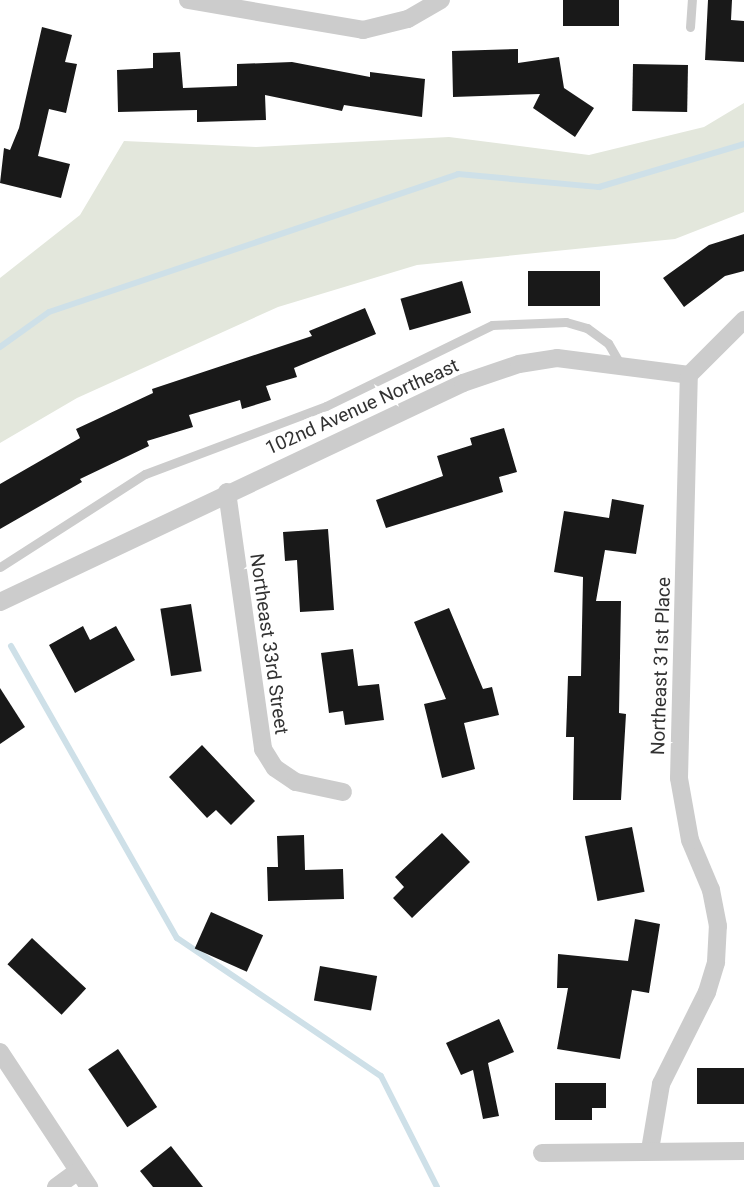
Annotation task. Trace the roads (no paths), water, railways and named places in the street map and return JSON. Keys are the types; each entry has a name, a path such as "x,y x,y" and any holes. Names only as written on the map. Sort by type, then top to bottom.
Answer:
{"street":[{"path":"188,0 363,30 408,19 441,0"},
{"path":"689,375 744,320"},
{"name":"102nd Avenue Northeast","path":"0,602 226,492 463,383 519,364 557,358 689,375"},
{"name":"Northeast 31st Place","path":"650,1150 661,1084 707,992 716,962 718,926 711,890 690,840 679,778 689,375"},
{"name":"Northeast 33rd Street","path":"226,492 263,749 275,768 296,782 342,792"},
{"path":"0,1052 89,1187"},
{"path":"542,1153 744,1151"},
{"path":"56,1187 78,1171"}],"lane":[{"path":"690,27 691,0"},
{"path":"0,567 145,474 326,406 492,325 566,322 587,328 608,343 620,364"}],"waterway":[{"path":"0,347 49,312 458,174 599,187 744,144"},
{"path":"11,646 177,938 381,1076 437,1187"}]}
